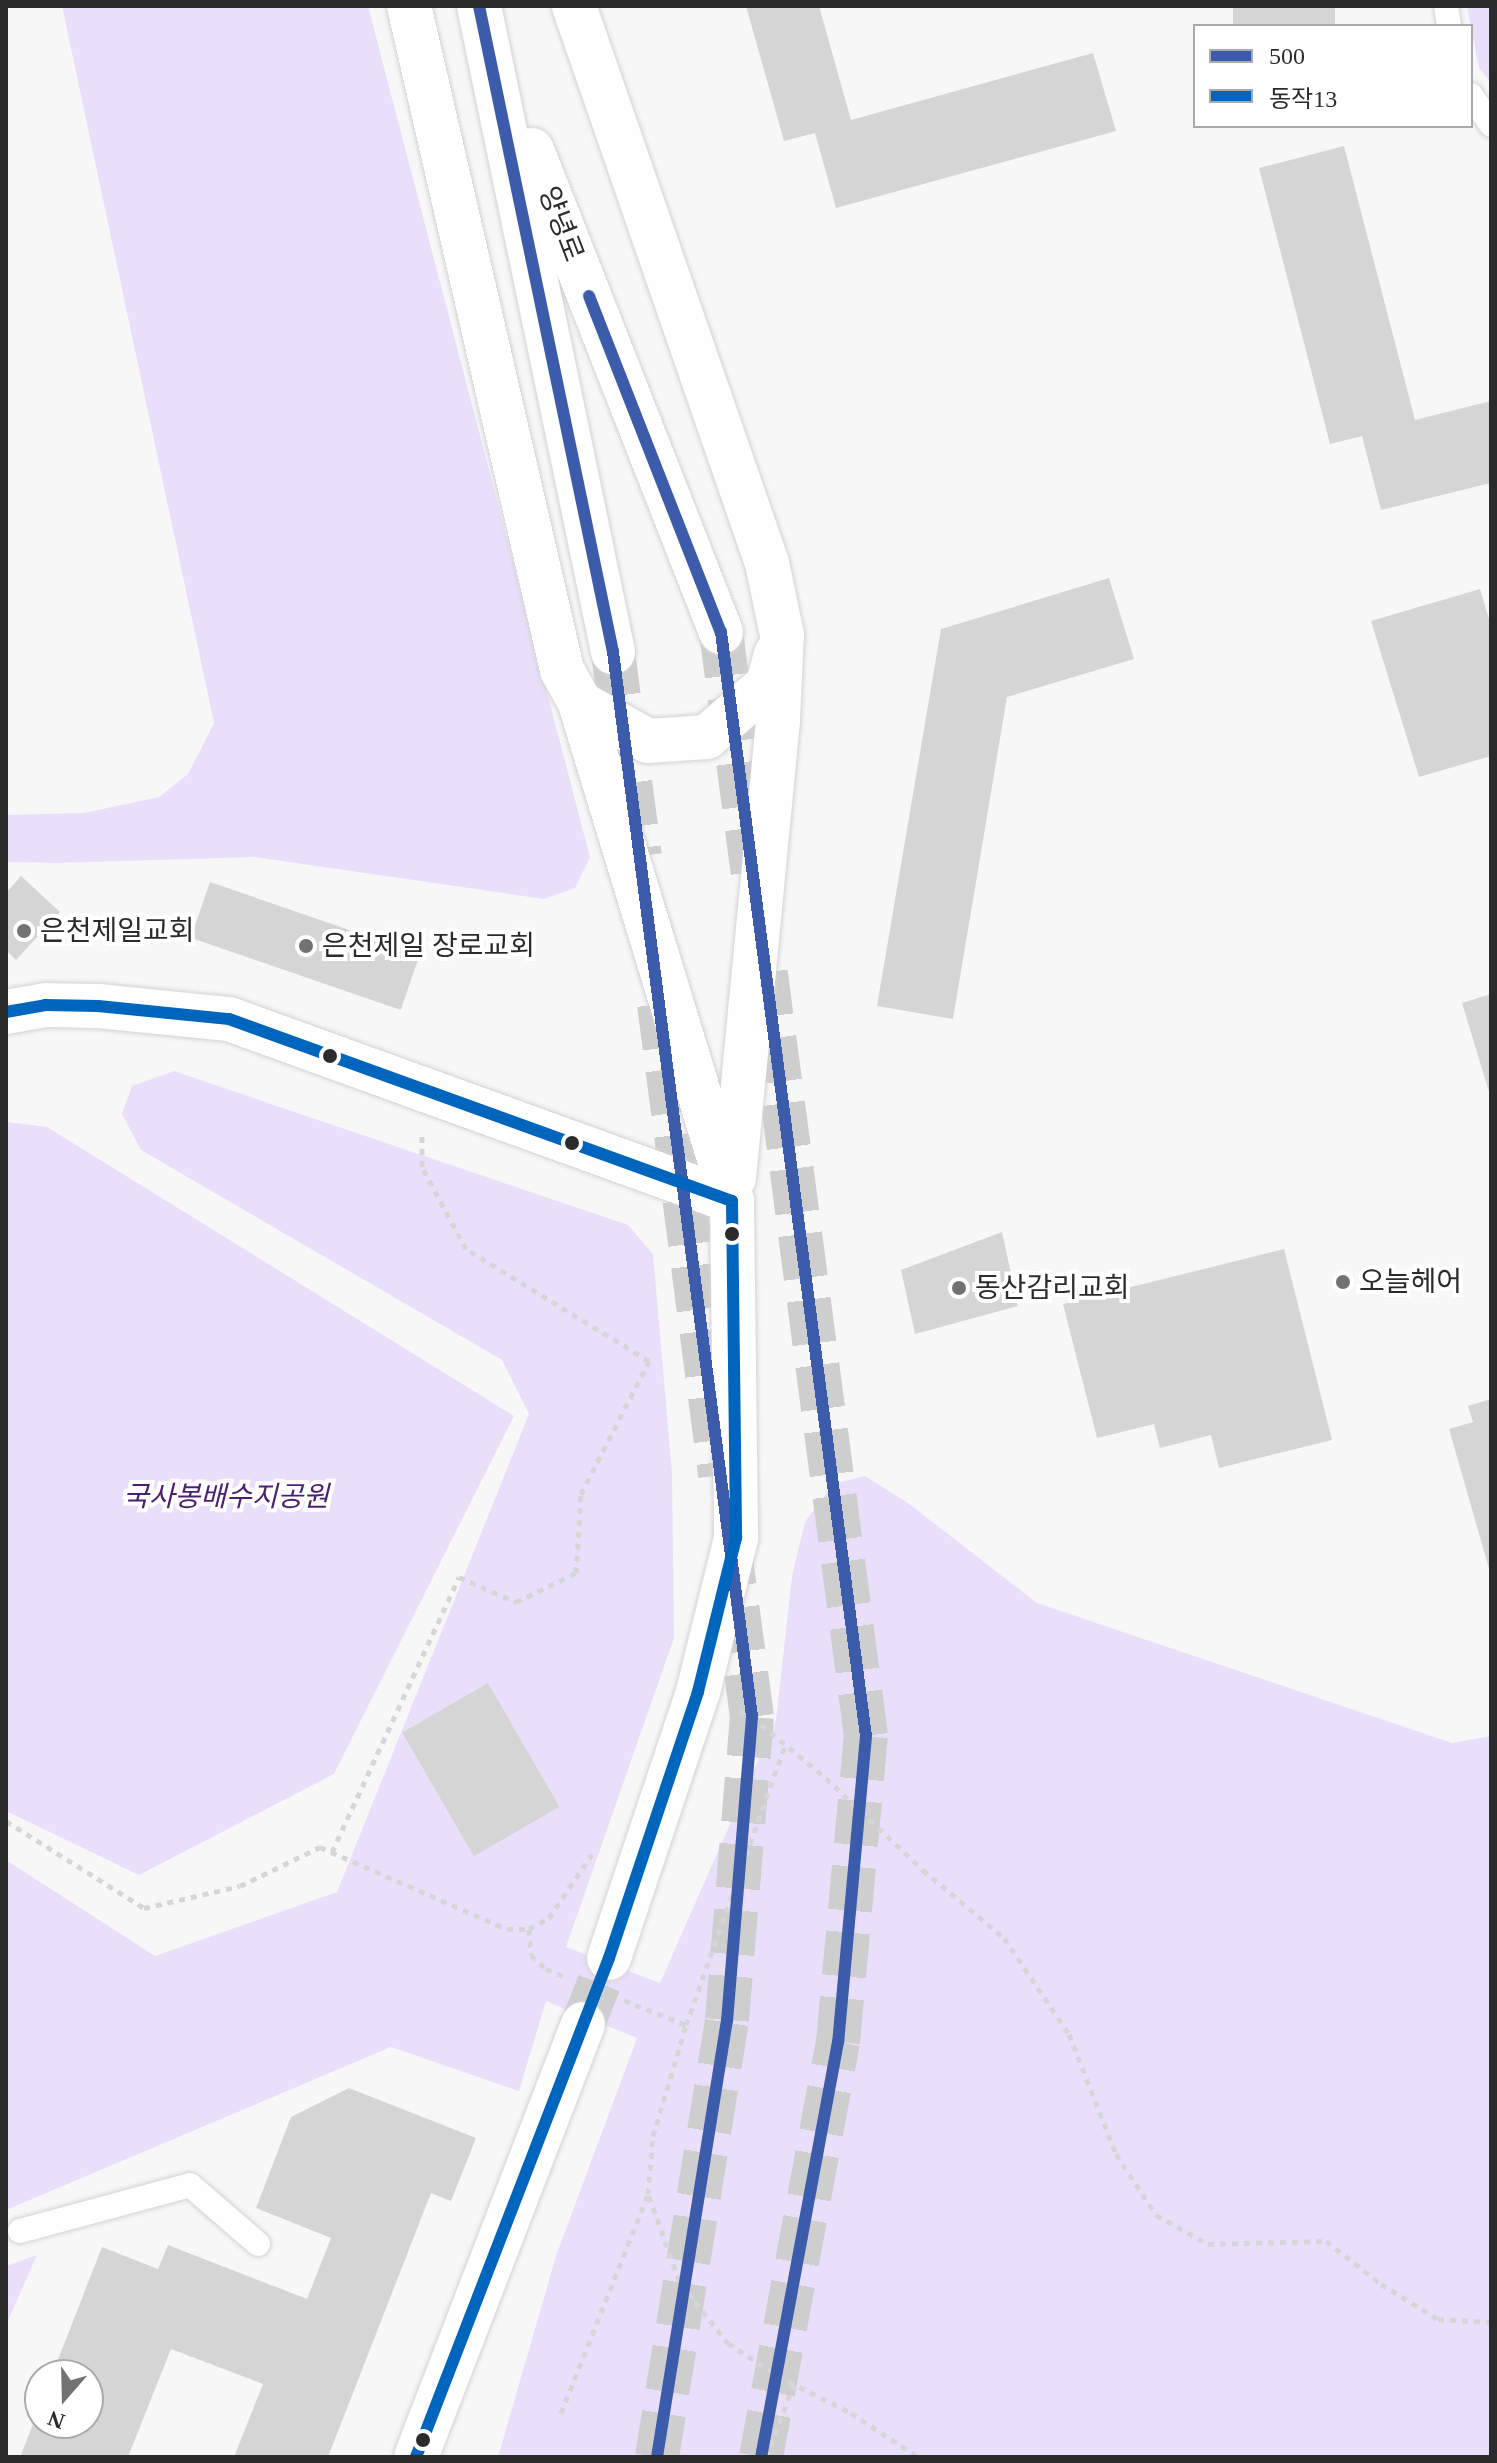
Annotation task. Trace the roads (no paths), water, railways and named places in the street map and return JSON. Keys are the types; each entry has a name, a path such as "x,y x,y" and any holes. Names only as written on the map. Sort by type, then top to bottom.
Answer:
{"main road":[{"path":"409,6 562,670 580,703 732,1201"},
{"path":"574,6 767,563 782,635 778,721 732,1201 736,1538 698,1692 609,1958"},
{"name":"양녕로","path":"484,23 721,632"},
{"name":"양녕로","path":"484,23 613,652"},
{"path":"580,703 648,741 707,737 768,684 782,635"},
{"path":"6,1012 45,1005 98,1006 229,1019 732,1201"},
{"path":"416,2457 583,2024"}],"lane":[{"path":"1473,98 1491,125"},
{"path":"20,2231 190,2185 258,2244"}],"tunnel":[{"path":"721,632 754,882"},
{"path":"613,652 640,856"},
{"path":"761,2457 838,2042 866,1736 764,959"},
{"path":"659,1004 720,1475"},
{"path":"657,2457 727,2020 752,1717 731,1559"},
{"path":"583,2024 609,1958"}],"place":[{"name":"은천제일교회","path":"24,931"},
{"name":"은천제일 장로교회","path":"306,946"},
{"name":"오늘헤어","path":"1343,1282"},
{"name":"동산감리교회","path":"959,1288"}],"park label":[{"name":"국사봉배수지공원","path":"226,1497"}]}
